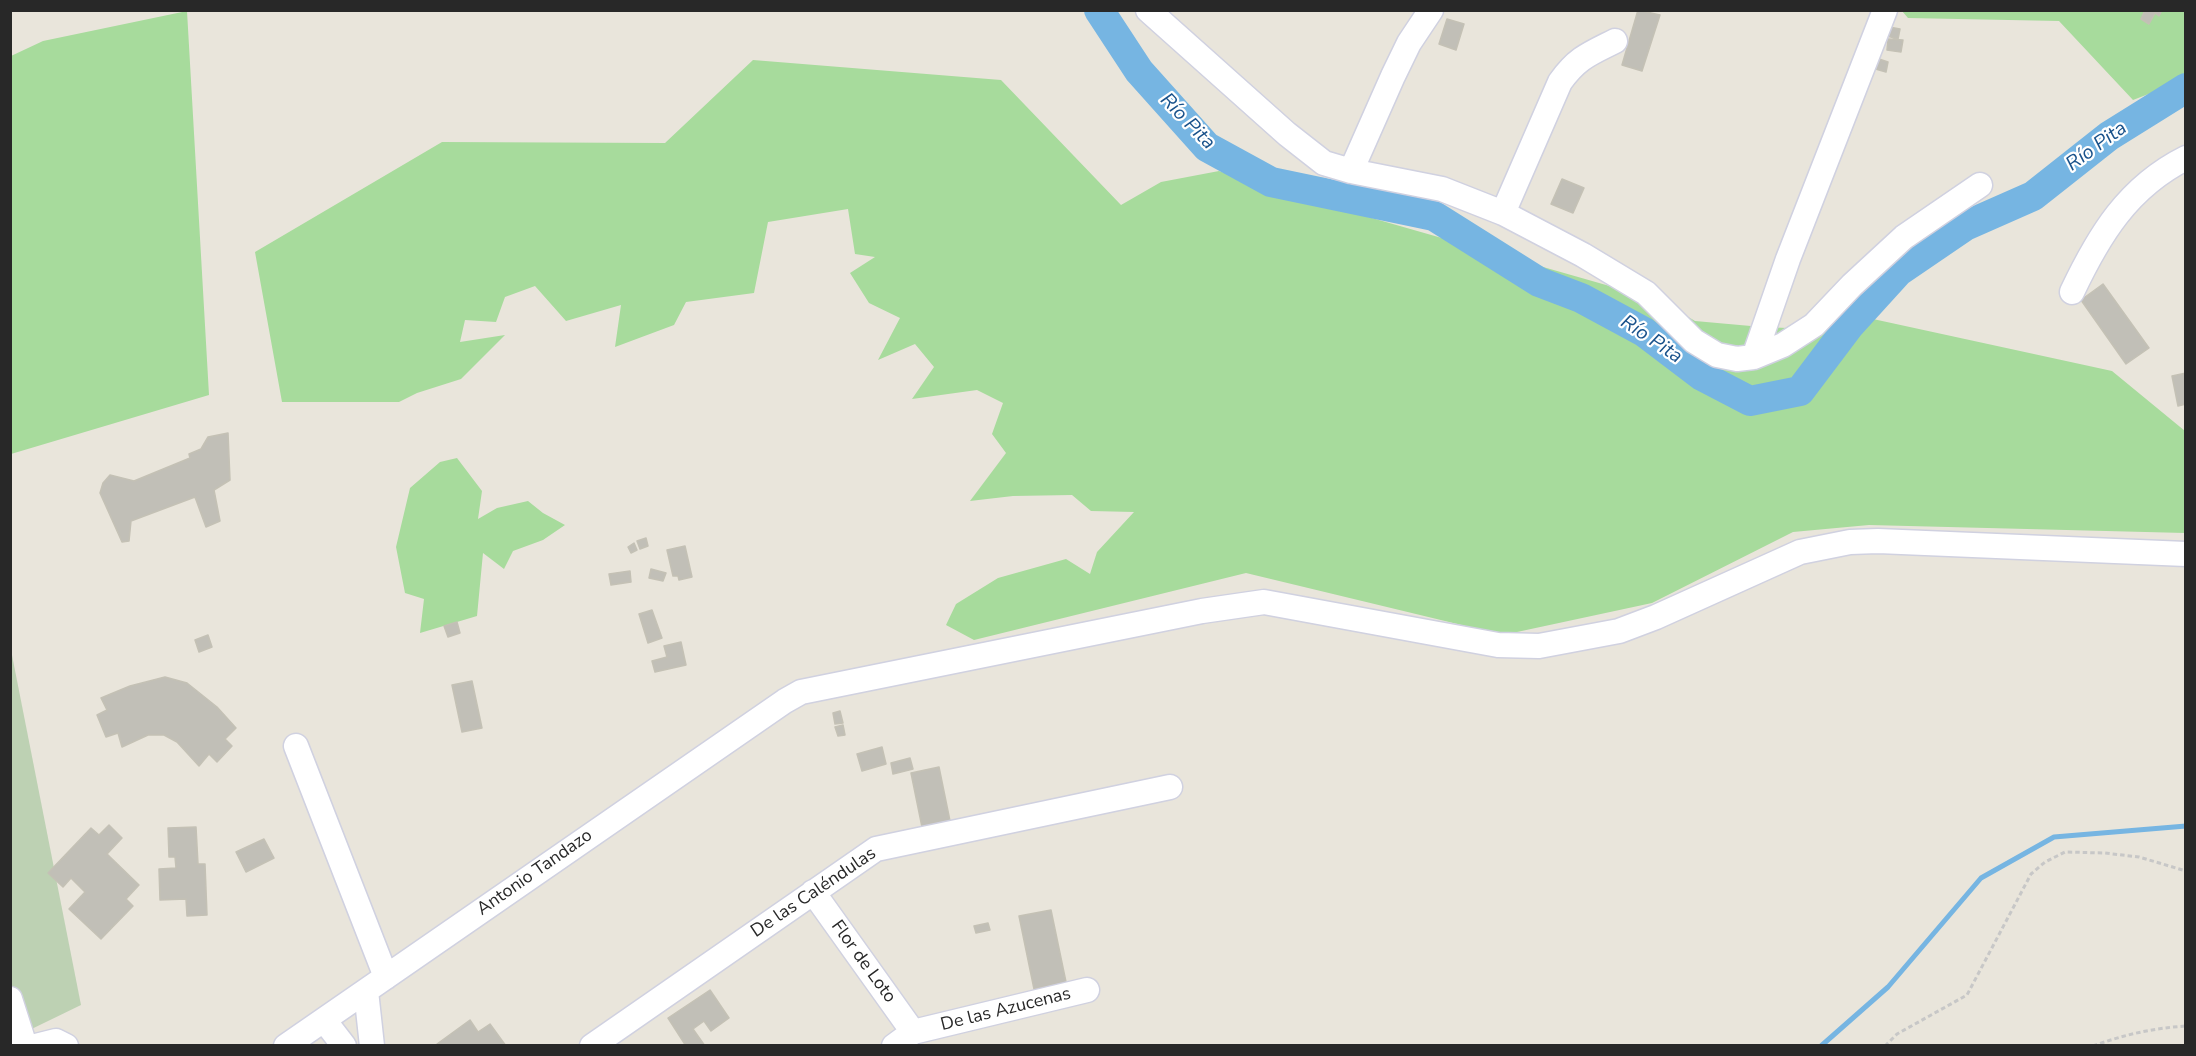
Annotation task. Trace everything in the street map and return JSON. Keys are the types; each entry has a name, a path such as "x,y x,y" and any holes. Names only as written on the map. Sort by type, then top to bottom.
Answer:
{"street":[{"path":"1148,10 1287,134 1324,163 1351,171 1442,189 1503,213 1583,255 1646,293 1694,340 1717,355 1737,359 1754,357 1783,345 1814,325 1852,285 1904,237 1980,185"},
{"path":"1351,171 1409,43 1431,10"},
{"path":"1754,357 1788,259 1885,10"},
{"path":"1503,213 1560,82 1572,66 1615,41"},
{"path":"2072,292 2090,254 2112,219 2136,192 2186,158"},
{"name":"Antonio Tandazo","path":"286,1046 801,692 1232,605 1264,602 1498,645 1539,646 1618,631 1656,618 1800,552 1850,542 1878,541 2186,554"},
{"path":"296,746 386,976"},
{"name":"De las Caléndulas","path":"592,1046 880,847 1170,787"},
{"name":"Flor de Loto","path":"813,892 904,1039"},
{"name":"De las Azucenas","path":"904,1039 1087,990"},
{"path":"366,991 372,1046"},
{"path":"10,999 25,1046"},
{"path":"324,1020 344,1046"},
{"path":"36,1046 56,1041 66,1046"}],"path":[{"path":"1885,1046 1898,1034 1967,995 2031,874 2045,862 2065,852 2105,853 2139,857 2186,871"},
{"path":"2093,1046 2163,1027 2186,1026"}],"green space":[{"path":"187,11 209,395 11,454 11,56 43,41"},
{"path":"1902,11 2185,11 2185,80 2133,100 2059,21 1908,18"},
{"path":"753,60 1001,80 1121,205 1161,182 1219,171 1274,190 1662,301 1695,321 1762,327 1839,330 1873,319 2112,371 2185,431 2185,533 1869,525 1793,532 1652,603 1503,635 1246,573 974,640 946,625 956,604 998,578 1066,559 1090,574 1097,552 1134,512 1091,511 1072,495 1013,496 970,501 1006,453 992,434 1003,403 977,390 912,399 934,367 915,344 878,360 900,318 869,303 850,273 875,257 855,254 848,209 768,222 754,293 686,302 674,325 615,347 621,305 566,321 535,286 505,297 496,322 465,320 460,342 505,335 461,379 417,393 399,402 282,402 255,252 442,142 665,143"},
{"path":"457,458 482,491 478,519 497,508 528,501 543,513 565,525 543,540 513,551 504,569 483,553 477,616 420,633 424,599 405,593 396,547 410,488 440,462"},
{"path":"10,645 81,1005 11,1039 10,1039"}],"building":[{"path":"1638,10 1660,15 1642,71 1622,65"},
{"path":"2145,10 2162,10 2159,16 2155,13 2149,24 2141,19"},
{"path":"1447,19 1464,24 1456,50 1439,44"},
{"path":"1889,27 1900,29 1898,39 1887,36"},
{"path":"1888,39 1903,40 1901,52 1887,50"},
{"path":"1876,58 1888,62 1886,72 1872,68"},
{"path":"1562,179 1584,188 1573,213 1551,204"},
{"path":"2103,284 2149,348 2126,364 2081,300"},
{"path":"2186,373 2186,404 2178,406 2172,376"},
{"path":"228,433 230,480 214,490 220,521 206,527 195,497 131,521 129,541 122,542 100,493 103,483 110,475 134,481 190,458 189,454 201,449 208,437"},
{"path":"646,538 648,546 640,549 637,541"},
{"path":"634,543 637,550 631,553 628,547"},
{"path":"685,546 692,577 679,580 678,576 673,576 667,550"},
{"path":"651,569 666,573 663,581 649,578"},
{"path":"630,571 631,582 611,585 609,574"},
{"path":"652,610 662,638 648,643 639,614"},
{"path":"457,622 460,633 448,637 444,626"},
{"path":"208,635 212,647 199,652 195,640"},
{"path":"681,642 686,665 655,672 652,661 667,657 664,646"},
{"path":"165,677 187,683 217,707 236,728 225,739 232,746 217,762 209,754 199,766 177,742 164,735 148,735 122,747 118,733 106,737 97,715 107,710 101,698 130,686"},
{"path":"472,681 482,728 462,732 452,685"},
{"path":"840,711 843,723 835,724 833,713"},
{"path":"843,725 845,735 838,736 835,727"},
{"path":"882,747 886,764 862,771 857,754"},
{"path":"910,758 913,769 893,774 891,763"},
{"path":"939,767 950,821 922,827 911,773"},
{"path":"109,825 122,838 107,854 139,885 126,899 133,906 101,939 69,909 85,892 71,878 63,887 48,873 91,828 99,835"},
{"path":"196,827 198,864 205,864 207,915 187,916 186,899 160,900 159,869 176,868 175,857 169,857 168,828"},
{"path":"264,839 274,858 246,872 236,852"},
{"path":"1051,910 1066,982 1034,989 1019,916"},
{"path":"988,923 990,930 976,933 974,926"},
{"path":"710,990 729,1018 711,1031 704,1021 693,1029 705,1046 686,1046 668,1018"},
{"path":"470,1020 478,1032 490,1024 506,1046 438,1046 437,1044"}],"waterway":[{"name":"Río Pita","path":"1099,10 1139,71 1207,147 1271,182 1434,216 1539,282 1581,298 1644,332 1702,376 1750,401 1800,391 1849,326 1899,271 1965,226 2033,196 2109,136 2186,88"},
{"path":"1821,1046 1888,987 1981,878 2054,837 2186,826"}]}
